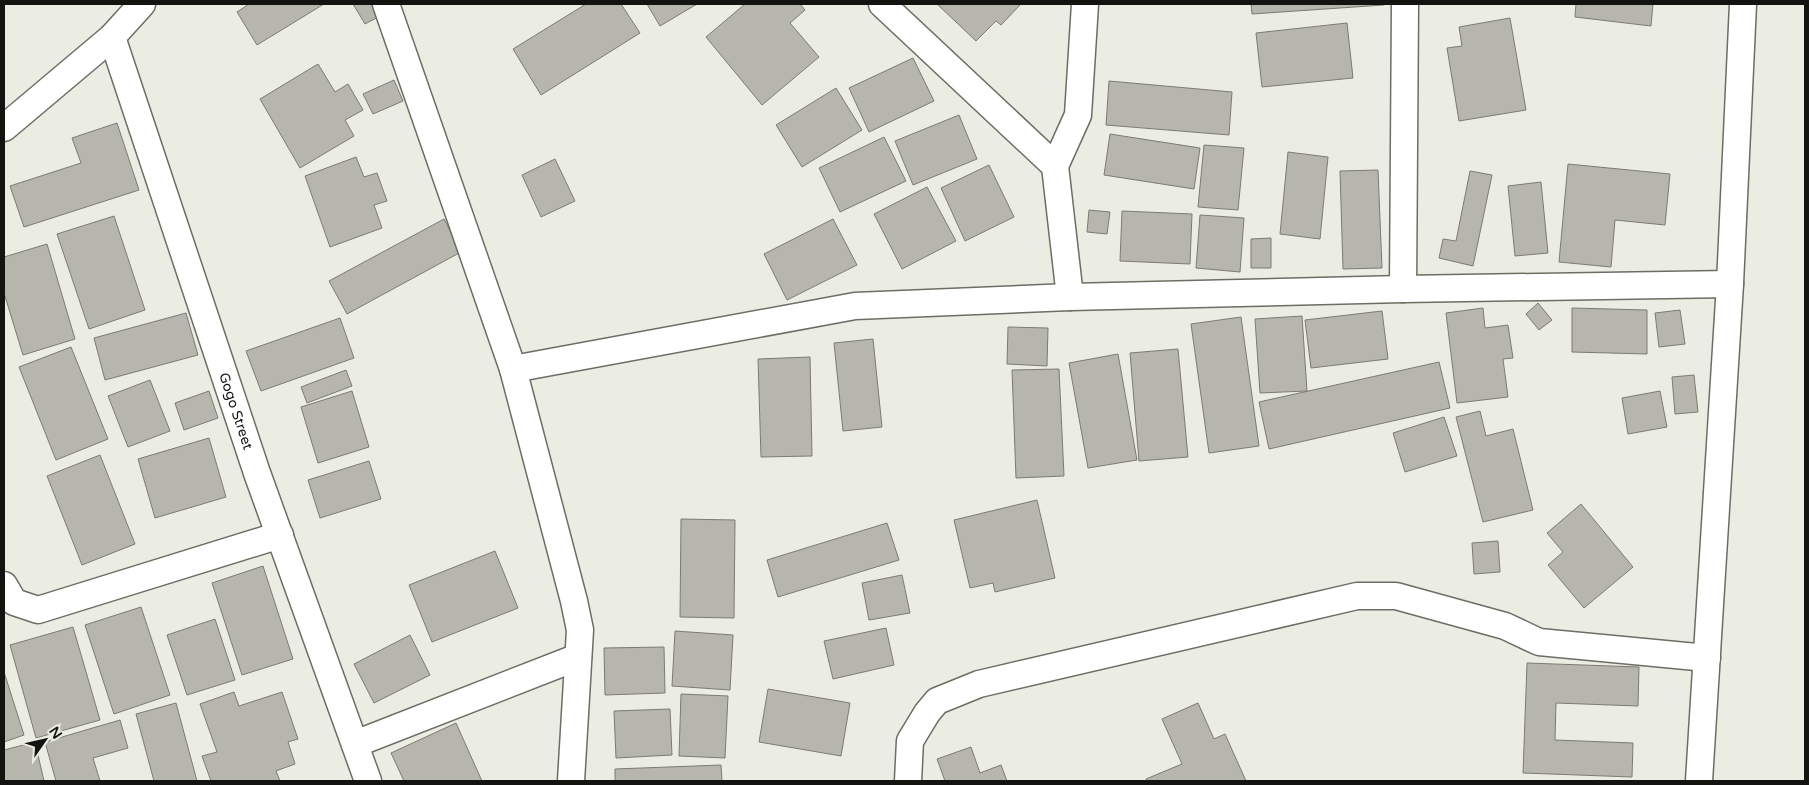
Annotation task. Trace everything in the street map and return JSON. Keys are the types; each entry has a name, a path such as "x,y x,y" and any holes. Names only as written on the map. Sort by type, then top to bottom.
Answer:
{"street":[{"path":"4,128 112,37 142,4"},
{"path":"386,4 513,369 574,601 580,630 571,781"},
{"path":"882,4 1055,166"},
{"path":"1070,297 1055,166 1078,115 1085,4"},
{"path":"1403,289 1405,4"},
{"path":"1699,781 1730,284 1743,4"},
{"name":"Gogo Street","path":"112,37 280,535 368,781"},
{"path":"513,369 855,306 1070,297 1730,284"},
{"path":"4,585 14,602 38,610 280,535"},
{"path":"908,781 910,741 936,701 945,697 979,684 1357,596 1396,596 1505,626 1539,642 1707,658"},
{"path":"355,744 578,657"}],"building":[{"path":"249,4 324,4 257,45 237,12"},
{"path":"353,4 376,4 382,15 365,24"},
{"path":"586,4 621,4 640,33 541,95 513,49"},
{"path":"647,4 697,4 660,26"},
{"path":"745,4 800,4 805,10 790,23 819,57 762,105 706,37"},
{"path":"937,4 1021,4 1001,25 996,21 976,41"},
{"path":"1251,4 1384,4 1384,5 1252,14"},
{"path":"1576,4 1653,4 1651,26 1575,17"},
{"path":"1510,18 1526,110 1459,121 1447,48 1462,46 1459,27"},
{"path":"1347,23 1353,78 1262,87 1256,33"},
{"path":"913,58 934,101 869,132 849,88"},
{"path":"318,64 335,92 348,84 363,110 345,120 354,136 300,168 260,99"},
{"path":"394,80 403,101 373,114 363,94"},
{"path":"1109,81 1232,92 1229,135 1106,125"},
{"path":"836,88 862,130 802,167 776,125"},
{"path":"959,115 977,159 913,185 895,141"},
{"path":"117,123 139,190 24,227 10,186 81,163 72,138"},
{"path":"1110,134 1200,148 1194,189 1104,175"},
{"path":"884,137 906,181 840,212 819,168"},
{"path":"1204,145 1244,148 1238,210 1198,207"},
{"path":"1288,152 1328,157 1320,239 1280,234"},
{"path":"356,157 364,177 377,173 387,201 374,205 382,228 330,247 305,176"},
{"path":"555,159 575,201 541,217 522,175"},
{"path":"1568,164 1670,174 1665,225 1615,220 1611,267 1559,262"},
{"path":"989,165 1014,217 965,241 941,188"},
{"path":"1378,170 1382,268 1343,269 1340,171"},
{"path":"1470,171 1492,175 1473,266 1439,258 1443,239 1456,241"},
{"path":"1541,182 1548,253 1515,256 1508,186"},
{"path":"927,187 956,241 902,269 874,214"},
{"path":"1089,210 1110,212 1107,234 1087,232"},
{"path":"1122,211 1192,214 1190,264 1120,261"},
{"path":"1200,215 1244,218 1240,272 1196,268"},
{"path":"114,216 145,310 89,329 57,234"},
{"path":"444,219 461,252 347,314 329,281"},
{"path":"833,219 857,265 787,300 764,254"},
{"path":"1271,238 1271,268 1251,268 1251,239"},
{"path":"47,244 75,339 23,355 4,293 4,257"},
{"path":"1538,303 1552,320 1539,330 1526,314"},
{"path":"1483,308 1485,328 1508,325 1513,358 1503,359 1508,397 1457,403 1446,313"},
{"path":"1572,308 1647,310 1647,354 1572,352"},
{"path":"1680,310 1685,344 1659,347 1655,313"},
{"path":"1382,311 1388,359 1311,368 1305,320"},
{"path":"186,313 198,355 105,380 94,338"},
{"path":"1302,316 1307,391 1260,393 1255,319"},
{"path":"1241,317 1259,446 1209,453 1191,324"},
{"path":"340,318 354,358 261,391 246,351"},
{"path":"1008,327 1048,328 1047,366 1007,364"},
{"path":"873,339 882,427 843,431 834,343"},
{"path":"71,347 108,439 56,460 19,367"},
{"path":"1178,349 1188,457 1139,461 1130,353"},
{"path":"1118,354 1137,460 1088,468 1069,363"},
{"path":"810,357 812,456 761,457 758,359"},
{"path":"1439,362 1450,408 1269,449 1259,402"},
{"path":"1059,369 1064,476 1016,478 1012,370"},
{"path":"346,370 352,386 307,403 301,387"},
{"path":"1694,375 1698,412 1675,414 1672,377"},
{"path":"150,380 170,431 128,447 108,396"},
{"path":"209,391 218,418 184,430 175,403"},
{"path":"352,391 369,447 318,463 301,407"},
{"path":"1660,391 1667,427 1628,434 1622,398"},
{"path":"1480,411 1486,436 1513,429 1533,510 1483,522 1456,417"},
{"path":"1444,417 1457,456 1405,472 1393,433"},
{"path":"209,438 226,497 155,518 138,459"},
{"path":"100,455 135,544 82,565 47,476"},
{"path":"369,461 381,499 320,518 308,480"},
{"path":"1037,500 1055,578 995,592 993,583 970,588 954,520"},
{"path":"1581,504 1633,567 1584,608 1548,565 1563,552 1547,533"},
{"path":"681,519 735,520 734,618 680,617"},
{"path":"887,523 899,560 778,597 767,560"},
{"path":"1498,541 1500,572 1474,574 1472,543"},
{"path":"495,551 518,608 432,642 409,585"},
{"path":"263,566 293,659 242,675 212,583"},
{"path":"902,575 910,613 869,620 862,583"},
{"path":"141,607 170,695 114,714 85,625"},
{"path":"215,619 235,680 187,695 167,635"},
{"path":"73,627 100,720 36,738 10,645"},
{"path":"886,628 894,665 833,679 824,641"},
{"path":"675,631 733,635 730,690 672,686"},
{"path":"410,635 430,675 374,703 354,664"},
{"path":"664,647 665,693 605,695 604,648"},
{"path":"1527,663 1639,667 1638,706 1556,703 1555,740 1633,743 1632,777 1523,773"},
{"path":"4,672 24,735 4,742"},
{"path":"768,689 850,703 841,756 759,742"},
{"path":"234,692 239,706 282,692 298,739 288,742 295,764 276,771 280,781 211,781 202,756 217,752 200,704"},
{"path":"681,694 728,696 725,758 679,756"},
{"path":"176,703 197,781 154,781 136,714"},
{"path":"1198,703 1214,739 1225,734 1246,781 1147,781 1146,779 1182,764 1162,719"},
{"path":"670,709 672,755 616,758 614,711"},
{"path":"120,720 128,748 93,758 100,781 56,781 45,742"},
{"path":"456,723 482,781 404,781 391,753"},
{"path":"35,742 44,781 4,781 4,750"},
{"path":"971,747 980,773 1001,765 1007,781 945,781 937,759"},
{"path":"721,765 722,781 615,781 615,769"}]}
